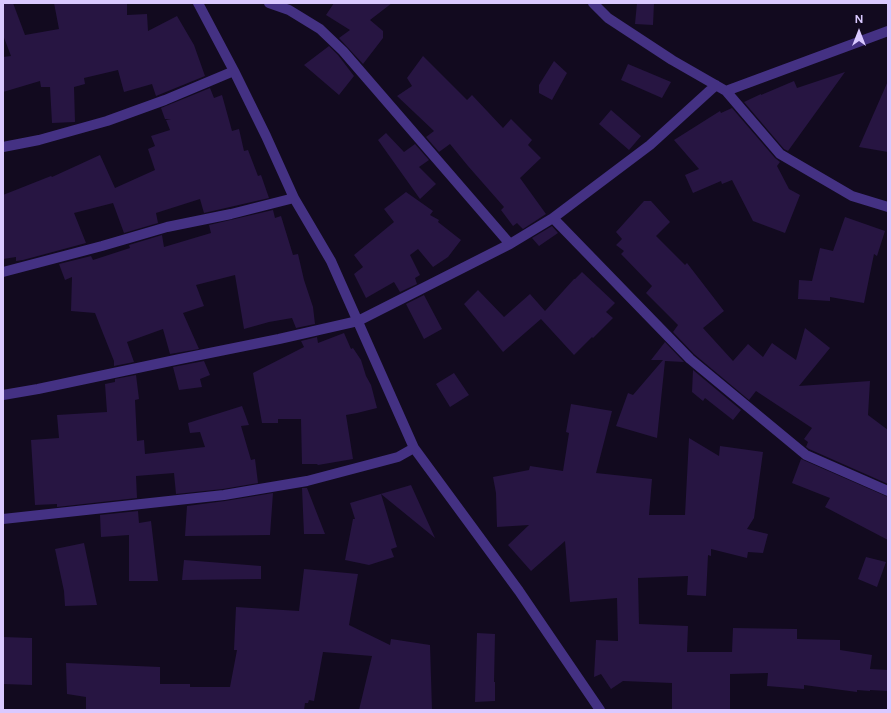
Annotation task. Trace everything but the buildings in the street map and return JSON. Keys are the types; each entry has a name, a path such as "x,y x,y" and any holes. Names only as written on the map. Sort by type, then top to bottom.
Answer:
{"street":[{"path":"198,3 234,71 294,198 332,261 414,448 519,591 600,710"},
{"path":"269,3 289,10 320,29 343,51 510,244"},
{"path":"592,3 608,18 672,60 726,91 780,154 852,196 888,207"},
{"path":"726,91 888,31"},
{"path":"3,146 39,140 107,121 165,100 234,71"},
{"path":"3,395 279,340 358,321 510,244 553,218 650,145 716,85"},
{"path":"3,272 167,227 231,214 294,198"},
{"path":"553,218 690,359 806,455 888,491"},
{"path":"3,519 224,495 307,481 398,457 414,448"}]}
